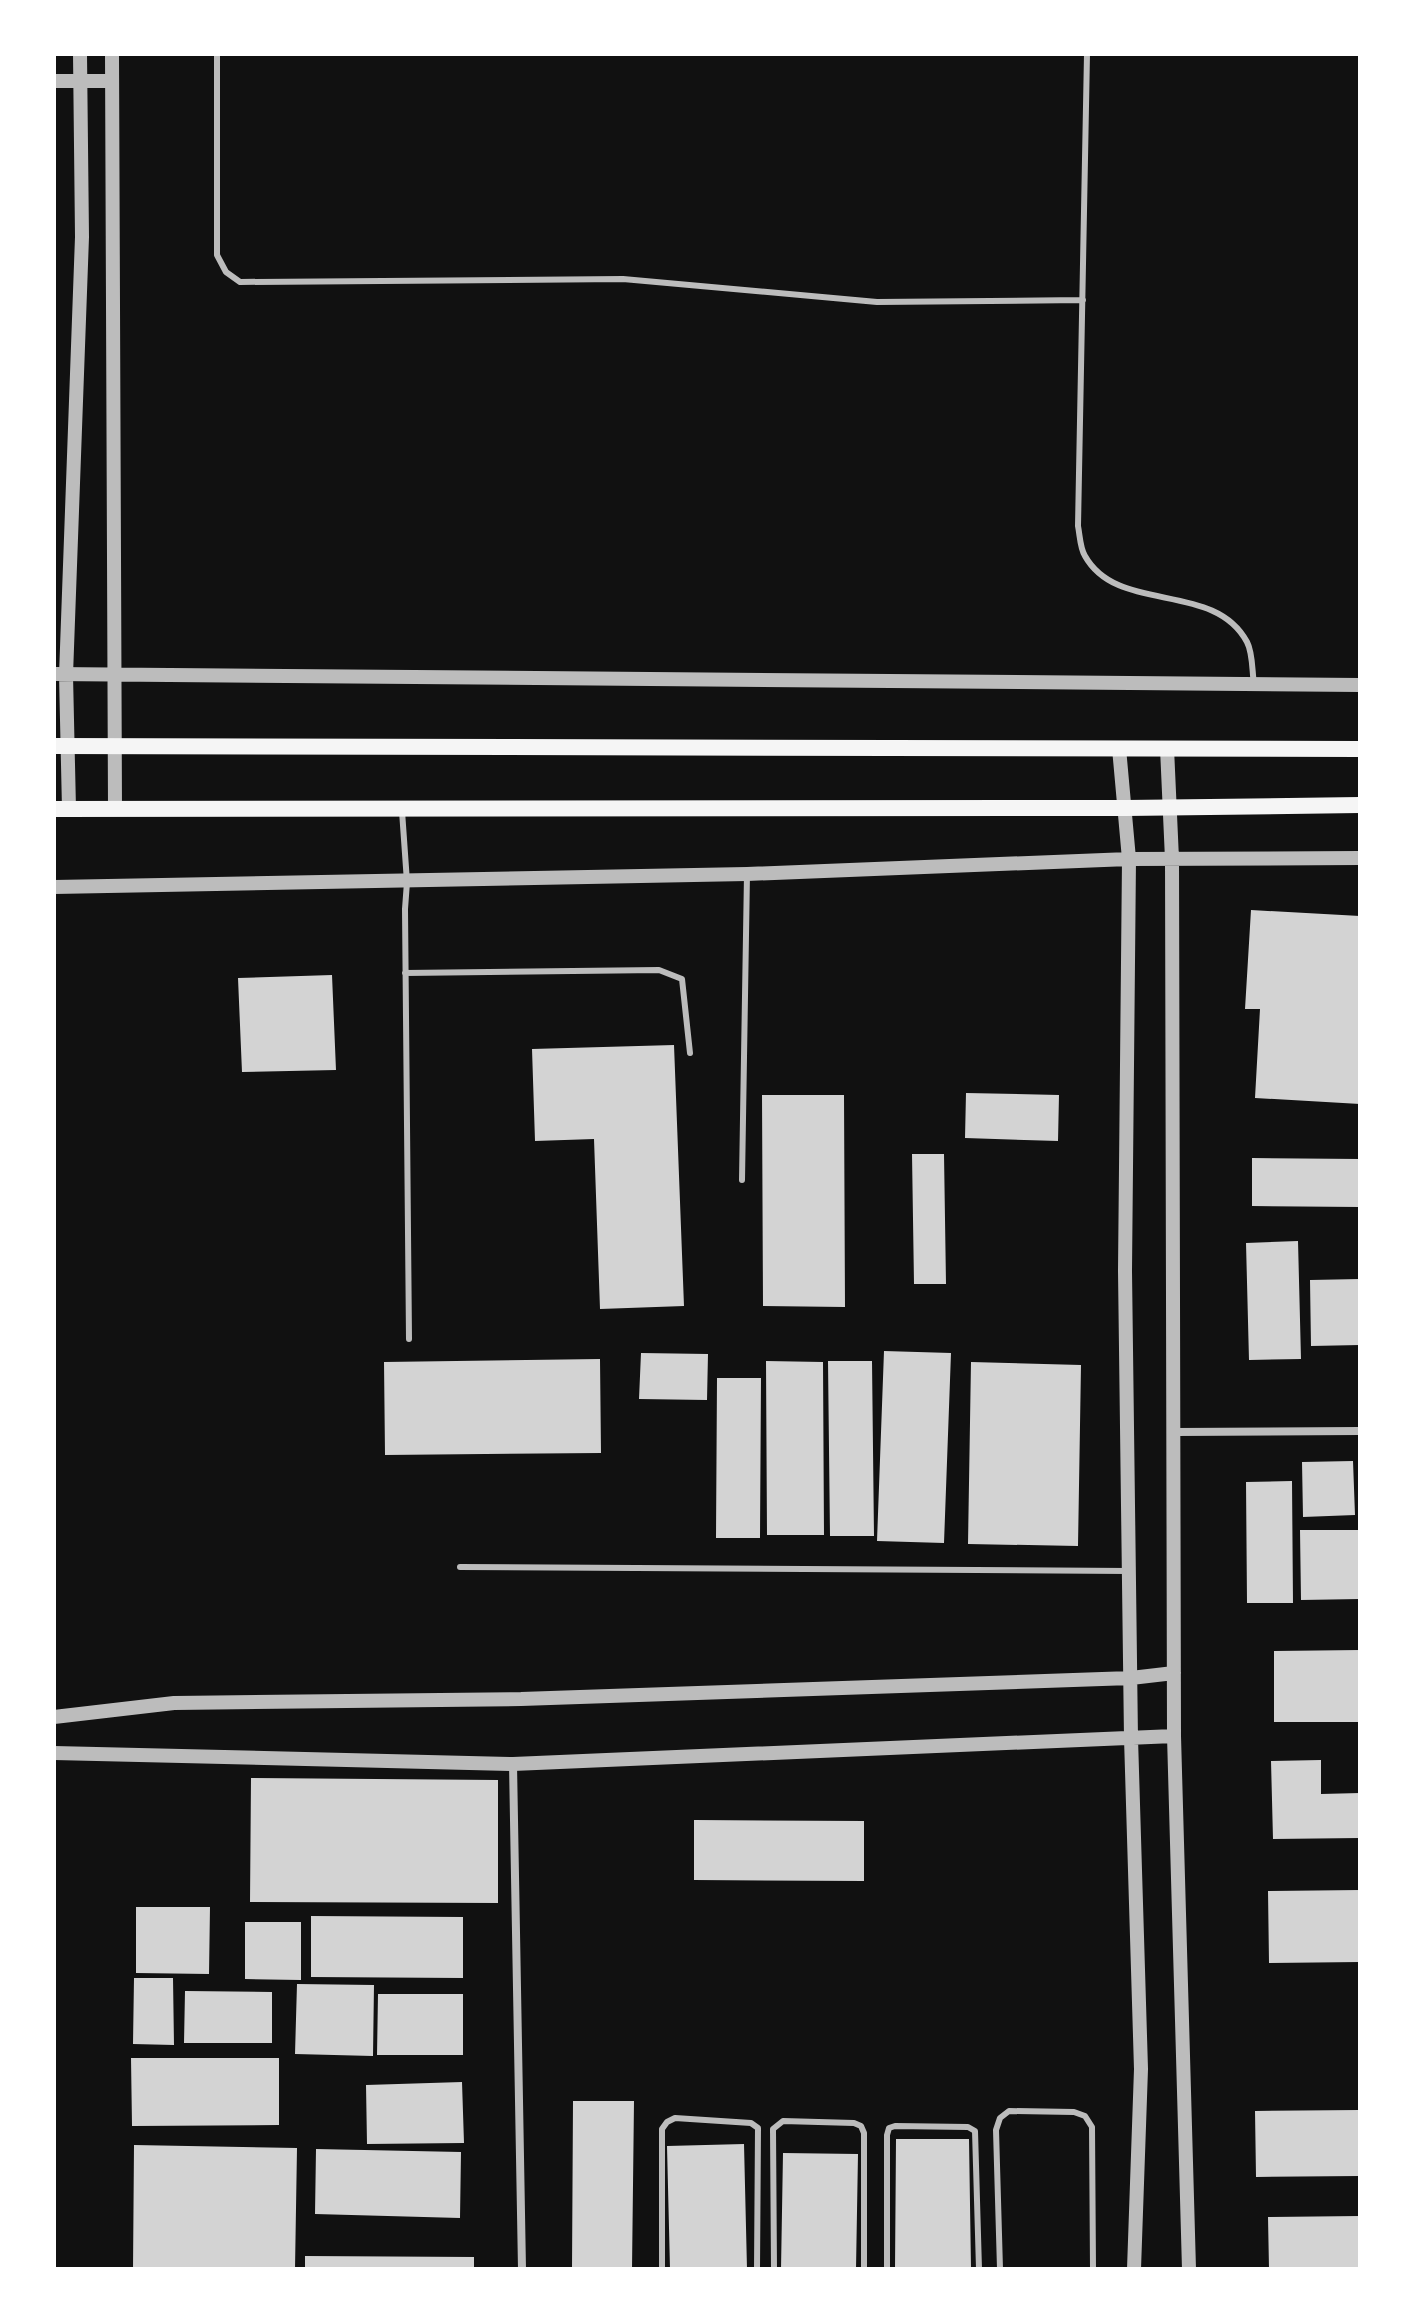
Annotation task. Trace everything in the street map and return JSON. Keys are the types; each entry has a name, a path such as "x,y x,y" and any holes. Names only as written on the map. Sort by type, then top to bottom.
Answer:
{"main road":[{"path":"60,746 1360,749"},
{"path":"61,809 1360,805"}],"street":[{"path":"61,809 60,675 82,237 80,54"},
{"path":"112,54 115,809"},
{"path":"54,81 112,81"},
{"path":"60,675 1360,685"},
{"path":"1119,748 1129,859 1125,1271 1131,1738 1141,2069 1134,2269"},
{"path":"1167,748 1172,859 1174,1736 1189,2269"},
{"path":"54,887 747,874 1129,859 1360,858"},
{"path":"1175,1432 1360,1431"},
{"path":"54,1717 174,1703 521,1699 1131,1678 1174,1673"},
{"path":"54,1753 513,1764 1174,1736"},
{"path":"513,1764 522,2269"}],"lane":[{"path":"217,54 217,255 226,272 240,282 623,279 877,302 1083,300"},
{"path":"1087,54 1078,526 1083,554 1101,577 1126,588 1204,607 1232,623 1249,644 1254,684"},
{"path":"401,808 407,882 409,1339"},
{"path":"742,1180 747,874"},
{"path":"405,973 659,970 682,979 690,1053"},
{"path":"460,1567 1129,1571"},
{"path":"1000,2269 996,2130 1000,2118 1009,2111 1074,2112 1085,2116 1092,2127 1093,2269"},
{"path":"662,2269 662,2129 675,2118 751,2123 758,2128 757,2269"},
{"path":"774,2269 773,2129 783,2121 854,2123 861,2126 864,2133 864,2269"},
{"path":"887,2269 887,2135 889,2128 895,2126 968,2127 975,2131 979,2269"}],"building":[{"path":"1251,910 1360,916 1360,1104 1255,1098 1260,1009 1245,1009"},
{"path":"332,975 336,1070 242,1072 238,978"},
{"path":"674,1045 684,1306 600,1309 594,1139 535,1141 532,1049"},
{"path":"966,1093 1059,1095 1058,1141 965,1138"},
{"path":"762,1095 844,1095 845,1307 763,1306"},
{"path":"912,1154 944,1154 946,1284 914,1284"},
{"path":"1252,1158 1360,1159 1360,1207 1252,1206"},
{"path":"1298,1241 1301,1359 1249,1360 1246,1243"},
{"path":"1360,1279 1360,1345 1311,1346 1310,1280"},
{"path":"884,1351 951,1353 944,1543 877,1541"},
{"path":"641,1353 708,1354 707,1400 639,1399"},
{"path":"600,1359 601,1453 385,1455 384,1362"},
{"path":"766,1361 823,1362 824,1535 767,1535"},
{"path":"828,1361 872,1361 874,1536 830,1536"},
{"path":"971,1362 1081,1365 1078,1546 968,1544"},
{"path":"717,1378 761,1378 760,1538 716,1538"},
{"path":"1353,1461 1355,1515 1303,1517 1302,1462"},
{"path":"1292,1481 1293,1603 1247,1603 1246,1482"},
{"path":"1300,1530 1359,1530 1360,1599 1301,1600"},
{"path":"1360,1650 1360,1722 1274,1722 1274,1651"},
{"path":"1321,1760 1321,1794 1360,1793 1360,1838 1273,1839 1271,1761"},
{"path":"251,1778 498,1780 498,1903 250,1902"},
{"path":"694,1820 864,1821 864,1881 694,1880"},
{"path":"1360,1890 1360,1962 1269,1963 1268,1891"},
{"path":"136,1907 210,1907 209,1974 136,1973"},
{"path":"311,1916 463,1917 463,1978 311,1977"},
{"path":"245,1922 301,1922 301,1980 245,1979"},
{"path":"134,1978 173,1978 174,2045 133,2044"},
{"path":"297,1984 374,1985 373,2056 295,2054"},
{"path":"185,1991 272,1992 272,2043 184,2043"},
{"path":"378,1994 463,1994 463,2055 377,2055"},
{"path":"131,2058 279,2058 279,2125 132,2126"},
{"path":"462,2082 464,2143 367,2144 366,2085"},
{"path":"573,2101 634,2101 632,2269 572,2269"},
{"path":"1360,2110 1360,2176 1256,2177 1255,2111"},
{"path":"896,2139 969,2139 971,2269 895,2269"},
{"path":"744,2144 747,2269 670,2269 667,2146"},
{"path":"134,2145 297,2148 295,2269 133,2269"},
{"path":"316,2149 461,2152 460,2218 315,2214"},
{"path":"783,2153 858,2154 856,2269 781,2269"},
{"path":"1360,2216 1360,2269 1269,2269 1268,2217"},
{"path":"305,2256 474,2257 474,2269 305,2269"}]}
